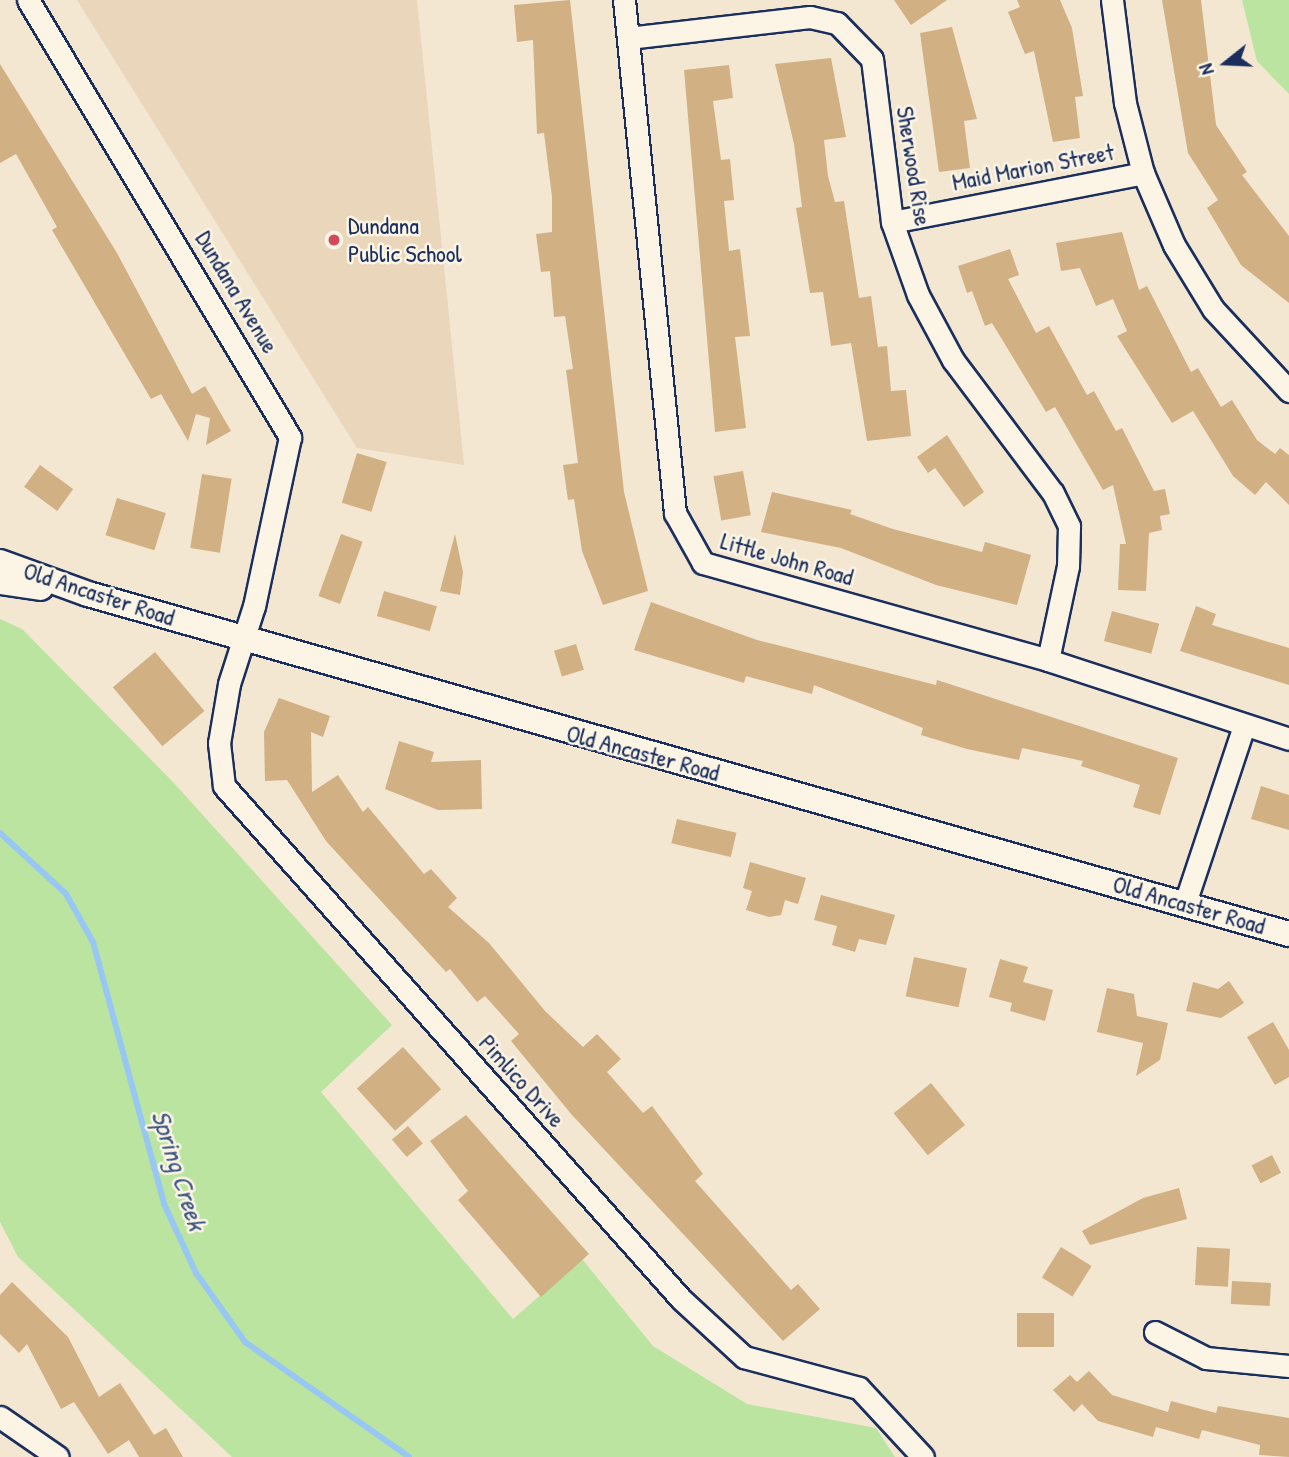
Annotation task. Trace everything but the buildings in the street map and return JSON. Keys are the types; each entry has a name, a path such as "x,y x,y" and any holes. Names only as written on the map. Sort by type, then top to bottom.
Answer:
{"street":[{"name":"Dundana Avenue","path":"28,0 290,437 289,462 244,639"},
{"name":"Little John Road","path":"624,0 675,513 684,538 703,563 1048,660 1289,739"},
{"path":"1112,0 1125,103 1143,173 1174,245 1213,309 1289,391"},
{"name":"Sherwood Rise","path":"628,38 810,17 837,23 872,59 892,222 918,295 953,360 1053,493 1069,526 1069,566 1048,660"},
{"name":"Maid Marion Street","path":"892,222 1143,173"},
{"name":"Old Ancaster Road","path":"0,562 88,594 244,639 1289,933"},
{"path":"0,582 88,594"},
{"name":"Pimlico Drive","path":"244,639 219,743 224,786 681,1299 744,1357 859,1388 923,1457"},
{"path":"1185,903 1244,726"},
{"path":"1155,1332 1206,1358 1289,1366"},
{"path":"0,1418 58,1457"}],"shaded area":[{"name":"Dundana Public School","path":"77,0 417,0 464,465 357,448"}],"green space":[{"path":"1242,0 1289,0 1289,94 1257,61"},
{"path":"0,619 22,629 173,782 392,1025 321,1092 513,1319 582,1259 653,1346 747,1404 876,1428 895,1457 232,1457 18,1257 0,1222"}],"waterway":[{"name":"Spring Creek","path":"0,833 66,894 93,942 164,1204 196,1273 245,1342 409,1457"}],"place":[{"name":"Dundana Public School","path":"334,240"}]}
